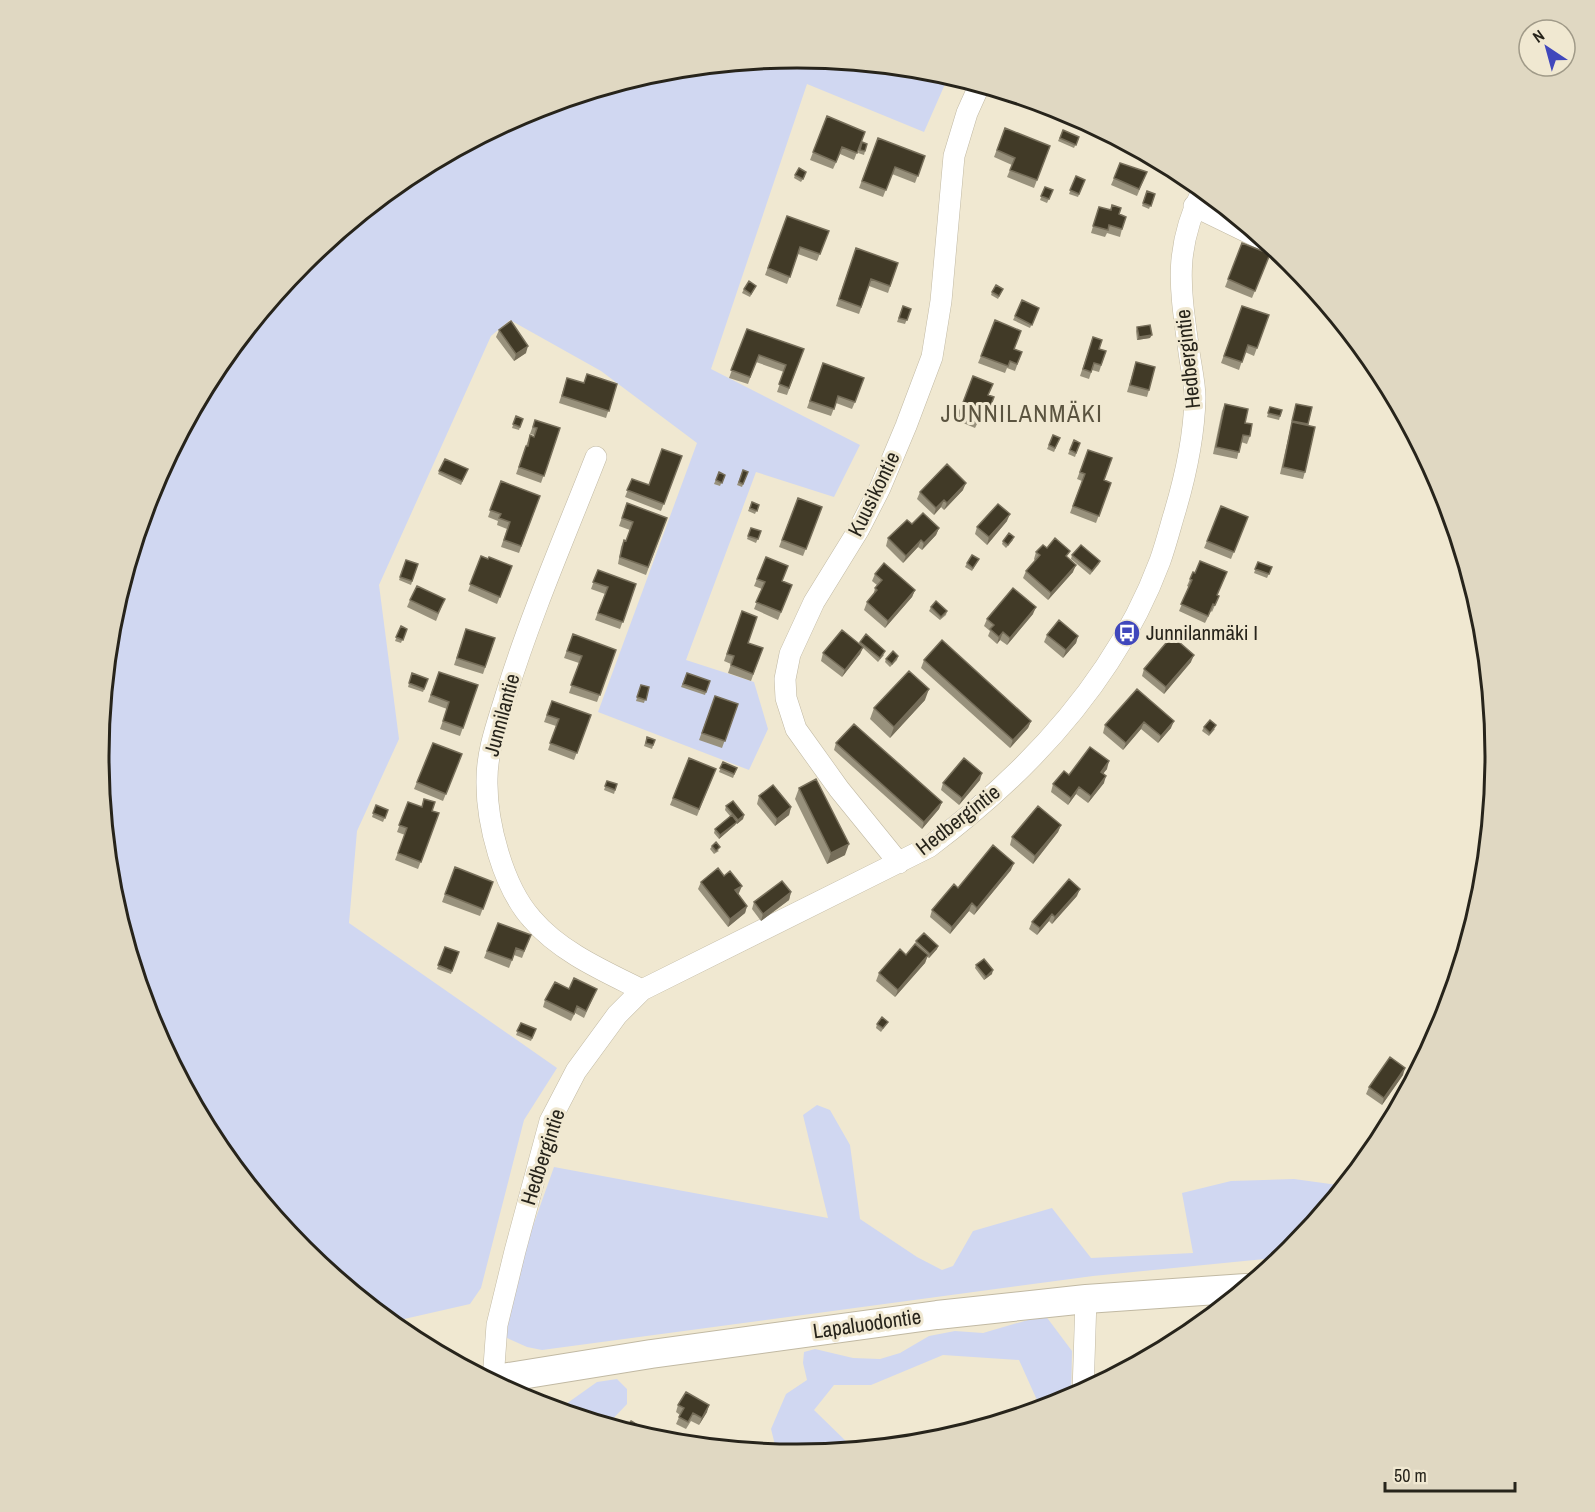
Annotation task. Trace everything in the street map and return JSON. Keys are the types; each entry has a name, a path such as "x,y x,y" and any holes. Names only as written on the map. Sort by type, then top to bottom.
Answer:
{"main road":[{"name":"Lapaluodontie","path":"504,1378 736,1341 937,1315 1086,1299 1233,1289"}],"street":[{"name":"Kuusikontie","path":"899,863 839,789 796,729 786,698 785,679 790,654 814,602 859,529 880,488 932,357 941,301 954,156 967,113 977,91"},
{"name":"Hedbergintie","path":"493,1373 497,1325 550,1121 576,1071 617,1015 642,990 929,847 955,828 1013,777 1079,706 1108,664 1133,620 1160,562 1185,480 1194,422 1195,394 1181,294 1181,262 1185,234 1198,198"},
{"path":"1198,198 1217,210"},
{"name":"Junnilantie","path":"596,457 516,660 492,742 487,779 497,849 507,879 520,904 533,920 558,943 642,990"},
{"path":"1083,1382 1086,1299"}],"shaded area":[{"path":"752,69 843,69 887,73 945,84 924,132 807,84 711,369 860,445 834,497 756,472 686,660 754,682 768,729 749,770 598,712 697,443 601,371 510,320 491,336 379,585 399,739 357,831 349,923 557,1068 524,1120 481,1288 470,1304 403,1319 344,1274 280,1210 225,1139 180,1061 161,1019 132,934 122,890 110,801 109,756 110,711 122,622 132,578 161,493 180,451 225,373 280,302 344,238 378,210 453,160 493,139 576,104 619,91 708,73"},
{"path":"817,1105 830,1110 850,1145 860,1219 917,1257 942,1270 953,1266 973,1231 1052,1208 1091,1258 1193,1253 1182,1193 1231,1181 1294,1179 1336,1185 1315,1210 1267,1259 1093,1276 542,1350 527,1347 507,1338 508,1296 554,1167 828,1218 803,1115"},
{"path":"1045,1315 1072,1351 1071,1387 1037,1401 1019,1360 943,1355 871,1385 834,1385 814,1410 847,1443 775,1443 771,1429 786,1394 807,1380 803,1363 804,1352 815,1349 853,1358 880,1359 900,1353 929,1336 955,1331 983,1333"},
{"path":"617,1379 627,1389 627,1404 613,1419 566,1404 597,1382"}],"building":[{"path":"827,116 865,132 857,153 842,147 836,162 813,152"},
{"path":"1005,128 1050,146 1037,180 1010,170 1015,158 997,150"},
{"path":"1063,130 1079,137 1076,145 1060,138"},
{"path":"878,138 925,156 918,176 895,167 886,190 862,181"},
{"path":"862,142 867,144 865,151 860,150"},
{"path":"1120,163 1147,172 1139,189 1114,178"},
{"path":"799,168 806,172 803,179 795,175"},
{"path":"1076,176 1085,180 1079,194 1070,190"},
{"path":"1045,187 1053,190 1049,199 1041,196"},
{"path":"1147,191 1155,194 1151,206 1143,203"},
{"path":"1112,205 1121,208 1119,214 1126,217 1122,229 1109,225 1108,230 1093,226 1099,207 1111,210"},
{"path":"787,216 829,231 820,254 800,247 790,277 768,268"},
{"path":"1242,243 1269,255 1255,291 1228,279"},
{"path":"856,248 898,263 890,286 871,279 861,307 839,299"},
{"path":"749,281 756,286 751,294 744,289"},
{"path":"996,285 1003,289 999,296 992,292"},
{"path":"1022,300 1039,308 1032,325 1015,316"},
{"path":"903,306 911,309 907,320 899,318"},
{"path":"1242,306 1269,315 1257,348 1248,345 1242,362 1224,356"},
{"path":"995,320 1021,331 1014,349 1022,352 1017,364 1010,361 1008,366 981,356"},
{"path":"511,321 528,346 516,354 499,330"},
{"path":"1150,325 1152,335 1139,337 1137,327"},
{"path":"747,329 804,349 789,388 779,384 786,365 759,355 750,377 731,370"},
{"path":"1093,337 1102,340 1099,349 1106,351 1101,365 1094,363 1091,372 1083,369"},
{"path":"1136,362 1155,367 1149,390 1130,385"},
{"path":"823,363 864,378 855,402 838,396 834,409 810,401"},
{"path":"587,374 617,384 609,411 562,396 567,378 584,383"},
{"path":"973,376 993,384 988,395 994,397 986,417 980,415 978,420 959,413"},
{"path":"1225,404 1248,409 1245,423 1252,424 1250,436 1243,435 1239,452 1216,447"},
{"path":"1296,404 1312,407 1308,424 1292,421"},
{"path":"1270,407 1282,410 1280,416 1268,413"},
{"path":"516,416 523,419 520,427 513,424"},
{"path":"535,420 560,428 544,476 519,467 530,435 534,437 537,428 533,427"},
{"path":"1292,422 1315,427 1305,472 1283,467"},
{"path":"1053,435 1060,438 1055,448 1049,445"},
{"path":"1074,440 1080,443 1076,453 1070,450"},
{"path":"662,449 682,456 664,504 627,490 632,479 649,485"},
{"path":"1088,450 1112,458 1104,480 1111,483 1099,516 1073,506 1085,474 1080,472"},
{"path":"445,459 468,469 462,481 439,471"},
{"path":"947,464 966,483 947,503 944,500 936,508 920,492"},
{"path":"743,470 748,472 743,484 739,482"},
{"path":"719,472 725,475 722,483 716,480"},
{"path":"501,481 540,496 521,546 504,540 510,522 499,518 501,514 490,510"},
{"path":"798,498 822,507 806,549 782,540"},
{"path":"752,502 759,505 757,511 750,508"},
{"path":"627,503 667,518 648,567 620,557 624,540 626,541 633,522 622,518"},
{"path":"998,504 1010,514 989,537 977,527"},
{"path":"1221,506 1248,517 1234,552 1207,541"},
{"path":"923,513 939,528 924,543 921,540 906,556 888,538 907,520 912,524"},
{"path":"751,528 761,531 758,539 748,536"},
{"path":"1009,533 1014,537 1008,545 1003,541"},
{"path":"1055,538 1070,551 1066,556 1076,565 1051,593 1026,571 1040,555 1036,552 1043,545 1047,548"},
{"path":"1081,545 1100,561 1092,571 1072,555"},
{"path":"972,555 979,559 973,568 967,563"},
{"path":"481,556 512,566 500,597 470,584"},
{"path":"766,557 788,566 782,581 792,585 781,612 756,602 765,582 757,579"},
{"path":"406,560 418,564 412,581 400,577"},
{"path":"1200,561 1227,572 1217,595 1219,596 1208,616 1181,604 1192,580 1190,579 1193,572 1195,573"},
{"path":"1258,562 1272,567 1269,574 1255,569"},
{"path":"884,563 915,590 888,621 867,602 882,580 875,574"},
{"path":"598,570 636,584 623,622 598,613 608,587 593,582"},
{"path":"417,586 445,599 438,613 410,600"},
{"path":"1013,588 1036,607 1010,638 1003,632 999,637 990,629 994,625 987,619"},
{"path":"936,601 947,611 941,617 931,607"},
{"path":"742,611 757,617 748,643 763,648 753,674 731,665 734,656 727,654"},
{"path":"1059,620 1078,636 1066,650 1047,635"},
{"path":"401,626 407,629 403,640 396,637"},
{"path":"466,629 495,638 485,667 457,658"},
{"path":"842,630 863,647 845,670 823,653"},
{"path":"573,634 616,650 600,695 571,685 582,656 567,651"},
{"path":"866,634 885,651 880,658 860,642"},
{"path":"1172,636 1194,655 1166,687 1144,669"},
{"path":"942,640 1031,721 1013,740 924,660"},
{"path":"893,651 898,656 892,664 886,659"},
{"path":"909,671 929,689 894,727 874,708"},
{"path":"439,672 478,685 463,728 443,721 449,702 431,695"},
{"path":"412,673 428,679 424,689 409,683"},
{"path":"687,673 710,681 706,692 683,684"},
{"path":"641,685 649,687 646,700 637,697"},
{"path":"1137,689 1174,721 1161,736 1144,722 1126,743 1105,725"},
{"path":"715,696 738,704 725,741 702,733"},
{"path":"552,701 591,715 577,753 550,743 559,719 547,715"},
{"path":"1210,720 1216,725 1210,733 1204,727"},
{"path":"854,724 942,802 924,822 836,743"},
{"path":"647,737 655,740 653,745 646,743"},
{"path":"433,743 462,754 446,794 417,782"},
{"path":"1090,747 1109,761 1101,772 1106,776 1091,796 1079,787 1071,798 1053,784 1064,771 1069,775"},
{"path":"689,758 716,769 699,809 673,798"},
{"path":"964,758 982,773 962,798 943,783"},
{"path":"723,762 737,768 734,774 720,768"},
{"path":"816,779 849,844 831,853 799,788"},
{"path":"607,781 617,784 615,790 605,786"},
{"path":"773,785 791,807 777,819 759,796"},
{"path":"424,799 435,802 432,811 439,813 421,862 398,853 407,828 399,825 408,802 422,807"},
{"path":"733,801 744,815 738,820 726,806"},
{"path":"376,805 388,810 385,818 373,813"},
{"path":"1038,806 1061,825 1035,856 1012,837"},
{"path":"732,815 737,822 720,835 715,829"},
{"path":"716,842 720,847 716,851 712,846"},
{"path":"993,845 1014,863 977,908 972,903 952,927 932,910 954,884 958,888"},
{"path":"455,867 493,882 483,909 445,894"},
{"path":"718,868 724,876 730,871 742,886 735,890 747,906 730,919 701,882"},
{"path":"1069,879 1080,889 1055,917 1052,914 1040,928 1032,922"},
{"path":"782,881 791,892 763,914 754,902"},
{"path":"498,923 531,935 524,951 516,948 512,960 487,951"},
{"path":"924,933 938,946 930,954 916,941"},
{"path":"915,944 928,955 898,990 879,973 900,949 906,955"},
{"path":"445,947 459,952 452,971 438,965"},
{"path":"984,959 993,970 986,977 976,965"},
{"path":"574,978 597,989 586,1011 577,1006 574,1014 545,1000 555,982 569,989"},
{"path":"882,1017 888,1022 883,1028 877,1024"},
{"path":"521,1023 536,1029 532,1038 517,1031"},
{"path":"1390,1057 1405,1068 1384,1098 1369,1087"},
{"path":"686,1392 709,1405 702,1418 693,1413 688,1422 679,1417 684,1408 678,1405"}],"place":[{"name":"Junnilanmäki I","path":"1127,633"}],"district":[{"name":"JUNNILANMÄKI","path":"1022,414"}]}
